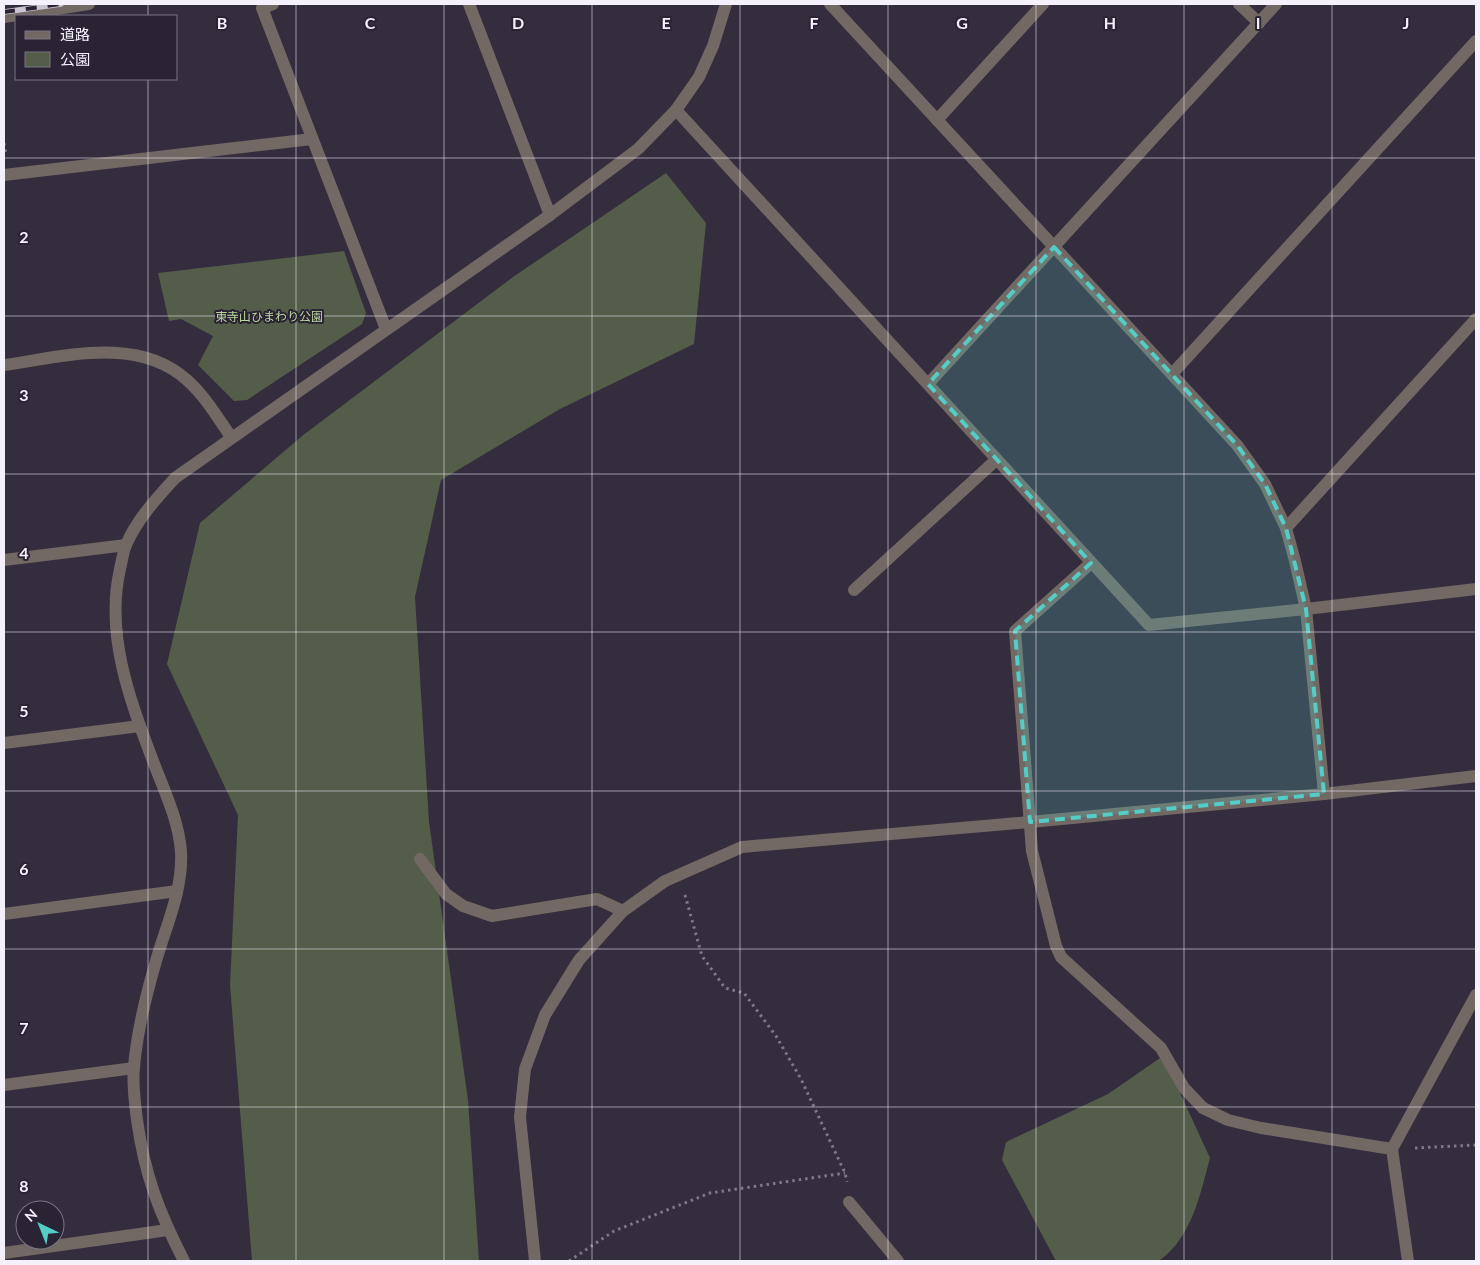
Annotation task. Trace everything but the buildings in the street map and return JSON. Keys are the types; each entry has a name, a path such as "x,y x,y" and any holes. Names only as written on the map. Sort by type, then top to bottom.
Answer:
{"street":[{"path":"17,15 89,4"},
{"path":"273,4 262,8 386,329"},
{"path":"469,4 550,215"},
{"path":"184,1261 168,1230 149,1183 141,1148 136,1107 134,1068 155,962 177,891 181,852 174,817 140,726 116,646 114,610 117,581 126,545 147,510 175,478 550,215 638,149 676,110 699,77 713,46 726,4"},
{"path":"830,4 1237,445 1265,484 1286,528 1306,609 1324,794"},
{"path":"937,120 1043,4"},
{"path":"1239,4 1259,23"},
{"path":"928,384 1276,4"},
{"path":"1172,374 1476,42"},
{"path":"676,110 1149,625 1476,589"},
{"path":"4,175 312,139"},
{"path":"1286,528 1476,319"},
{"path":"4,365 122,352 158,362 187,380 209,406 231,437"},
{"path":"854,590 996,460"},
{"path":"4,560 126,545"},
{"path":"1091,563 1015,631 1032,851 1056,946 1061,958 1161,1048 1184,1088 1203,1108 1228,1120 1261,1128 1392,1149"},
{"path":"4,743 140,726"},
{"path":"535,1261 520,1116 525,1069 545,1015 579,960 623,911 665,881 742,847 1324,794 1476,776"},
{"path":"420,858 446,894 463,906 492,916 597,900 623,911"},
{"path":"4,914 177,891"},
{"path":"1408,1261 1392,1149 1476,995"},
{"path":"4,1084 134,1068"},
{"path":"849,1202 898,1261"},
{"path":"4,1253 168,1230"}],"path":[{"path":"680,875 702,956 725,988 744,993 776,1036 801,1079 845,1173 849,1202"},
{"path":"1392,1149 1476,1145"},
{"path":"569,1261 614,1231 710,1193 845,1173"}],"highlighted area":[{"path":"1054,247 1237,445 1265,484 1286,528 1306,609 1324,794 1030,822 1015,631 1091,563 928,384"}],"green space":[{"path":"666,173 706,223 694,344 560,409 441,480 415,597 429,822 468,1100 479,1261 252,1261 230,985 238,815 167,664 200,523 302,436 513,277"},
{"name":"東寺山ひまわり公園","path":"344,251 366,313 362,324 247,400 234,401 198,365 213,336 181,319 169,321 158,273"},
{"path":"1163,1056 1210,1158 1198,1201 1187,1228 1170,1251 1159,1261 1056,1261 1002,1160 1006,1142 1108,1094"}],"railway":[{"path":"4,12 61,4"}]}
